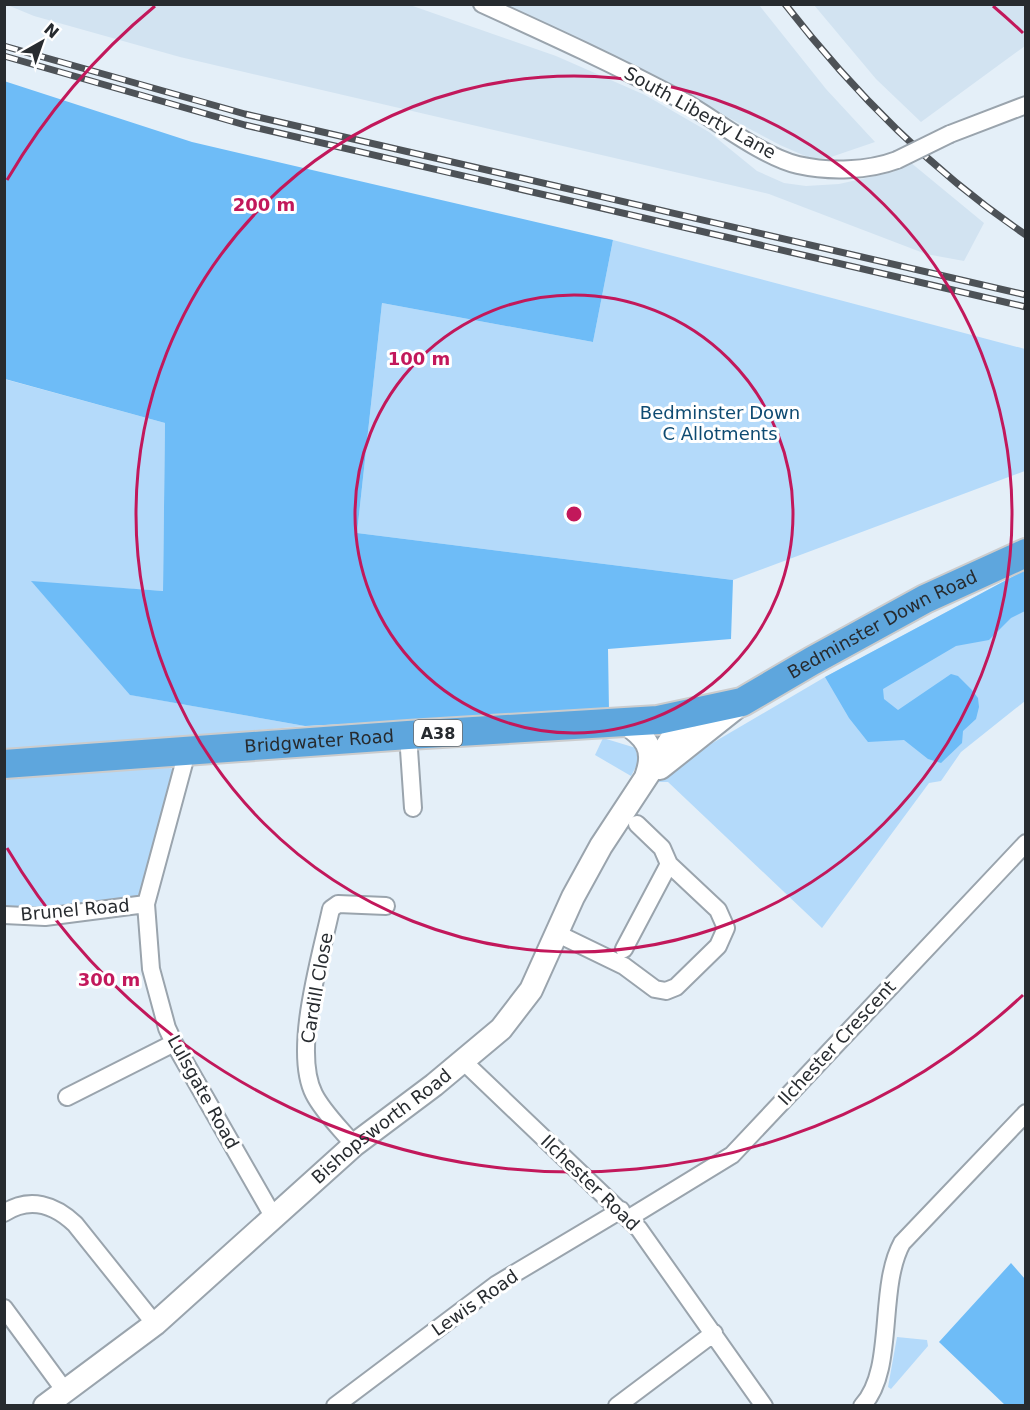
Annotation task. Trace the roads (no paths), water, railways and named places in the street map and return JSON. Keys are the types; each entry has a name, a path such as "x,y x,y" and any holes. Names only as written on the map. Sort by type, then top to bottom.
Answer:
{"highway":[{"name":"Bedminster Down Road","path":"742,702 925,599 1026,553"},
{"name":"Bridgwater Road","path":"4,764 624,722 690,716 742,702"}],"street":[{"name":"South Liberty Lane","path":"482,4 558,38 683,101 772,155 797,165 822,168 870,168 897,160 950,134 1026,105"},
{"name":"Bishopsworth Road","path":"643,783 742,702"},
{"name":"Bishopsworth Road","path":"45,1406 155,1324 354,1145 501,1029 518,1010 531,990 556,933 600,846 674,735 690,716"},
{"name":"Bishopsworth Road","path":"624,722 647,740 651,753 643,783"},
{"path":"408,735 412,808"},
{"name":"Lulsgate Road","path":"187,752 146,904 151,969 167,1028 174,1043 273,1216"},
{"path":"556,933 624,966 655,989 666,991 676,987 718,946 726,928 718,910 669,864 662,848 637,824"},
{"name":"Ilchester Crescent","path":"625,1214 732,1155 1026,843"},
{"path":"624,949 669,864"},
{"name":"Brunel Road","path":"4,915 45,917 146,904"},
{"name":"Cardill Close","path":"354,1145 314,1095 307,1074 306,1034 331,909 338,904 386,906"},
{"path":"67,1098 174,1043"},
{"name":"Ilchester Road","path":"463,1061 625,1214 764,1406"},
{"path":"862,1406 875,1389 893,1264 902,1243 1026,1113"},
{"path":"6,1209 28,1203 46,1204 62,1211 155,1324"},
{"name":"Lewis Road","path":"336,1406 497,1284 625,1214"},
{"path":"4,1308 65,1391"},
{"path":"617,1406 714,1334"}],"railway":[{"path":"785,4 867,100 927,158 992,211 1026,235"},
{"path":"4,46 245,114 1026,295"},
{"path":"4,56 245,125 1026,307"}],"park label":[{"name":"Bedminster Down C Allotments","path":"720,423"}]}
